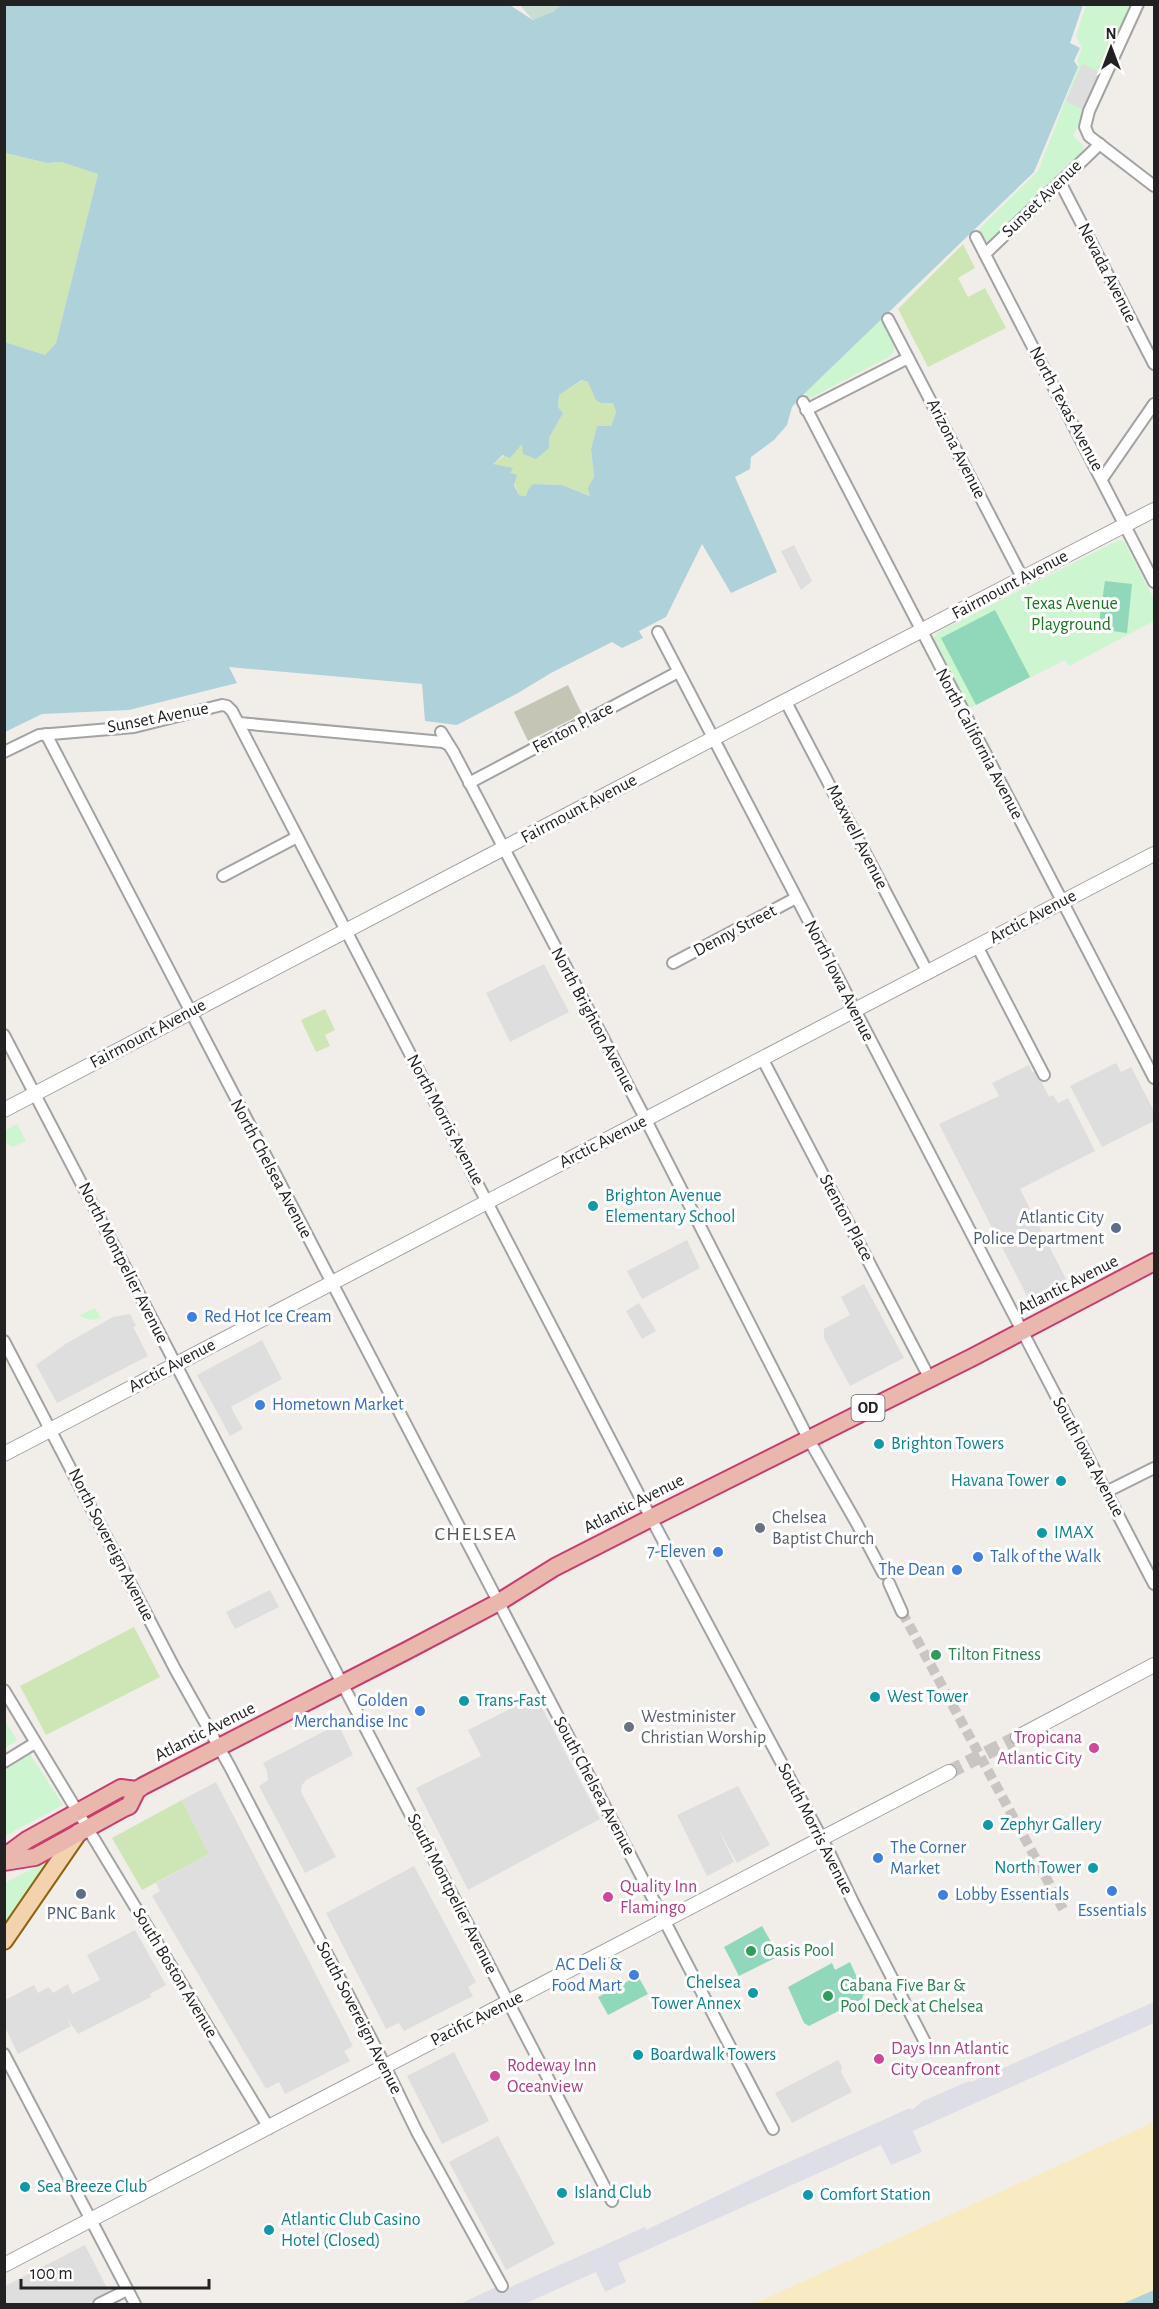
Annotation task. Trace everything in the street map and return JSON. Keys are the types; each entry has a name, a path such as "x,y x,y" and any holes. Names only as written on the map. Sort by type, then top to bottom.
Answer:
{"highway":[{"name":"Atlantic Avenue","path":"81,1822 122,1788 137,1790 499,1602 555,1568 651,1518 1155,1263"},
{"name":"OD","path":"4,1857 27,1840 81,1822"},
{"name":"OD","path":"4,1862 35,1857 81,1822"}],"main road":[{"name":"Atlantic Avenue","path":"4,1941 81,1822"}],"street":[{"path":"1138,4 1089,111 1085,127 1089,136 1155,186"},
{"name":"Sunset Avenue","path":"985,254 1100,144"},
{"name":"Nevada Avenue","path":"1060,182 1155,364"},
{"name":"North Texas Avenue","path":"976,237 1155,582"},
{"name":"Arizona Avenue","path":"888,319 1023,579"},
{"name":"North California Avenue","path":"908,358 804,406 1155,1078"},
{"path":"1102,479 1155,404"},
{"name":"Fairmount Avenue","path":"4,1110 1155,510"},
{"name":"North Iowa Avenue","path":"658,632 1021,1330"},
{"name":"Fenton Place","path":"469,783 678,672"},
{"name":"Maxwell Avenue","path":"786,702 927,971"},
{"name":"Sunset Avenue","path":"4,752 32,738 46,734 134,727 222,705 232,711 238,723"},
{"path":"238,723 443,742 449,745"},
{"name":"North Morris Avenue","path":"238,723 651,1518"},
{"name":"North Brighton Avenue","path":"441,732 646,1120 808,1438 856,1521 902,1612"},
{"name":"North Chelsea Avenue","path":"46,734 331,1284 499,1602"},
{"path":"223,876 297,837"},
{"name":"Arctic Avenue","path":"4,1454 1155,854"},
{"name":"Denny Street","path":"673,963 796,898"},
{"path":"976,946 1044,1075"},
{"name":"North Montpelier Avenue","path":"4,1035 342,1683"},
{"name":"Stenton Place","path":"762,1058 929,1377"},
{"name":"South Iowa Avenue","path":"1021,1330 1155,1584"},
{"name":"North Sovereign Avenue","path":"4,1341 218,1748"},
{"path":"1106,1492 1155,1468"},
{"name":"South Morris Avenue","path":"651,1518 822,1839 927,2046"},
{"name":"South Chelsea Avenue","path":"499,1602 596,1793 615,1829 621,1835 703,1998 773,2129"},
{"path":"1018,1737 1155,1665"},
{"name":"South Montpelier Avenue","path":"342,1683 612,2201"},
{"name":"South Boston Avenue","path":"4,1690 81,1822 269,2128"},
{"path":"4,1762 35,1743"},
{"name":"South Sovereign Avenue","path":"218,1748 417,2132 502,2286"},
{"name":"Pacific Avenue","path":"4,2265 949,1773"},
{"path":"4,2054 135,2304"},
{"path":"99,2304 128,2290"}],"shaded area":[{"path":"1082,64 1102,73 1086,111 1066,101"},
{"path":"794,545 812,581 801,590 781,551"},
{"path":"568,685 582,714 528,741 514,712"},
{"path":"544,964 569,1012 510,1042 486,993"},
{"path":"1116,1063 1121,1072 1131,1067 1154,1111 1154,1121 1102,1147 1070,1086"},
{"path":"1029,1065 1032,1072 1036,1071 1049,1097 1053,1095 1058,1103 1068,1098 1095,1151 1020,1189 1067,1281 1029,1300 939,1124 999,1096 992,1083"},
{"path":"687,1240 700,1268 642,1299 627,1271"},
{"path":"864,1284 904,1358 850,1386 824,1338 824,1329 850,1315 841,1297"},
{"path":"639,1303 656,1331 642,1339 626,1311"},
{"path":"130,1314 136,1326 133,1327 148,1356 57,1403 36,1365 67,1343 113,1317"},
{"path":"262,1340 282,1379 231,1407 243,1429 230,1436 197,1375"},
{"path":"270,1590 279,1607 235,1629 226,1612"},
{"path":"536,1696 600,1819 468,1890 416,1788 481,1756 468,1730"},
{"path":"338,1724 353,1755 306,1780 301,1792 336,1857 305,1873 259,1786 268,1780 263,1763"},
{"path":"216,1782 353,2046 344,2051 350,2061 285,2094 279,2082 266,2089 152,1896 160,1891 156,1883 209,1854 182,1800"},
{"path":"738,1786 770,1845 737,1863 717,1826 734,1862 707,1876 677,1815"},
{"path":"414,1866 476,1982 468,1987 473,1996 404,2031 399,2023 386,2029 326,1913"},
{"path":"135,1930 166,1985 150,1994 151,1997 78,2034 67,2018 71,2026 18,2054 5,2027 5,2000 34,1985 38,1993 49,1987 53,1993 68,1984 72,1994 100,1980 87,1955"},
{"path":"1154,2002 1154,2023 913,2131 922,2152 891,2165 881,2145 618,2263 626,2282 605,2292 596,2272 524,2304 460,2304 496,2287 499,2292 645,2227 646,2230 771,2170 910,2108 912,2110 923,2101"},
{"path":"454,2052 489,2121 442,2144 407,2076"},
{"path":"838,2060 842,2066 841,2072 852,2092 792,2123 775,2093"},
{"path":"498,2136 555,2244 506,2270 449,2162"},
{"path":"85,2245 109,2292 86,2304 5,2304 5,2286"}],"green space":[{"path":"520,5 588,5 533,20"},
{"path":"1086,5 1134,5 1073,136 1084,146 1084,152 995,239 987,243 979,229 1038,171 1079,65 1077,61 1082,48 1076,36"},
{"path":"5,153 47,163 61,162 98,174 56,343 45,355 5,342"},
{"path":"963,244 975,268 958,278 968,297 985,288 1006,328 928,367 898,309"},
{"path":"881,320 894,345 894,352 889,357 808,397 805,393"},
{"path":"583,380 588,382 601,403 613,402 616,412 611,426 597,426 591,449 594,477 589,488 591,496 562,485 533,484 526,496 519,495 510,473 493,464 523,442 548,445 549,438 563,413 558,407 559,395"},
{"name":"Texas Avenue Playground","path":"1119,540 1124,542 1154,599 1154,621 1069,666 1065,660 970,708 935,643 934,637 938,632"},
{"path":"1105,581 1132,584 1127,633 1098,629"},
{"path":"995,610 1030,677 976,705 941,638"},
{"path":"325,1009 335,1030 325,1035 330,1046 316,1052 301,1020"},
{"path":"17,1124 26,1141 13,1147 6,1141 5,1130"},
{"path":"95,1308 101,1318 91,1320 81,1317 80,1315"},
{"path":"134,1627 160,1677 46,1735 20,1686"},
{"path":"4,1719 17,1740 5,1748 4,1748"},
{"path":"30,1754 63,1805 5,1836 5,1771"},
{"path":"182,1800 209,1854 142,1890 112,1838"},
{"path":"43,1863 44,1866 5,1923 5,1883"},
{"name":"Oasis Pool","path":"762,1926 779,1956 739,1976 724,1947"},
{"name":"Cabana Five Bar & Pool Deck at Chelsea","path":"850,1962 864,1993 862,1999 809,2026 804,2023 788,1987 832,1963 835,1970"},
{"path":"638,1976 648,1994 608,2015 598,1997"}],"sand":[{"path":"1154,2122 1154,2290 1122,2304 753,2304"}],"water":[{"path":"508,4 533,20 553,12 563,4 1083,5 1070,43 1080,48 1074,61 1078,67 1034,172 805,393 792,407 787,425 774,440 751,457 750,469 735,477 777,572 731,593 702,544 666,617 639,631 643,638 622,648 612,642 457,725 425,721 422,684 229,667 237,683 129,710 42,714 5,732 5,342 45,355 56,343 98,174 61,162 47,163 5,153 5,5","holes":["582,380 588,382 596,400 601,403 613,403 616,412 611,426 597,426 591,449 594,477 588,488 590,496 562,485 533,484 526,496 519,495 514,485 517,475 510,473 513,468 493,464 503,455 510,458 522,444 523,454 536,459 549,448 549,438 563,413 558,407 559,395"]},
{"path":"1154,2290 1154,2304 1122,2304"}],"tunnel":[{"path":"902,1612 1063,1909"},
{"path":"949,1772 1018,1737"}],"place":[{"name":"Brighton Avenue Elementary School","path":"593,1206"},
{"name":"Atlantic City Police Department","path":"1116,1228"},
{"name":"Red Hot Ice Cream","path":"192,1317"},
{"name":"Hometown Market","path":"260,1405"},
{"name":"Brighton Towers","path":"879,1444"},
{"name":"Havana Tower","path":"1061,1481"},
{"name":"Chelsea Baptist Church","path":"760,1528"},
{"name":"IMAX","path":"1042,1533"},
{"name":"7-Eleven","path":"718,1552"},
{"name":"Talk of the Walk","path":"978,1557"},
{"name":"The Dean","path":"957,1570"},
{"name":"Tilton Fitness","path":"936,1655"},
{"name":"West Tower","path":"875,1697"},
{"name":"Trans-Fast","path":"464,1701"},
{"name":"Golden Merchandise Inc","path":"420,1711"},
{"name":"Westminister Christian Worship","path":"629,1727"},
{"name":"Tropicana Atlantic City","path":"1094,1748"},
{"name":"Zephyr Gallery","path":"988,1825"},
{"name":"The Corner Market","path":"878,1858"},
{"name":"North Tower","path":"1093,1868"},
{"name":"Essentials","path":"1112,1891"},
{"name":"PNC Bank","path":"81,1894"},
{"name":"Lobby Essentials","path":"943,1895"},
{"name":"Quality Inn Flamingo","path":"608,1897"},
{"name":"Oasis Pool","path":"751,1951"},
{"name":"AC Deli & Food Mart","path":"634,1975"},
{"name":"Chelsea Tower Annex","path":"753,1993"},
{"name":"Cabana Five Bar & Pool Deck at Chelsea","path":"828,1996"},
{"name":"Boardwalk Towers","path":"638,2055"},
{"name":"Days Inn Atlantic City Oceanfront","path":"879,2059"},
{"name":"Rodeway Inn Oceanview","path":"495,2076"},
{"name":"Sea Breeze Club","path":"25,2187"},
{"name":"Island Club","path":"562,2193"},
{"name":"Comfort Station","path":"808,2195"},
{"name":"Atlantic Club Casino Hotel (Closed)","path":"269,2230"}],"district":[{"name":"CHELSEA","path":"476,1534"}]}
